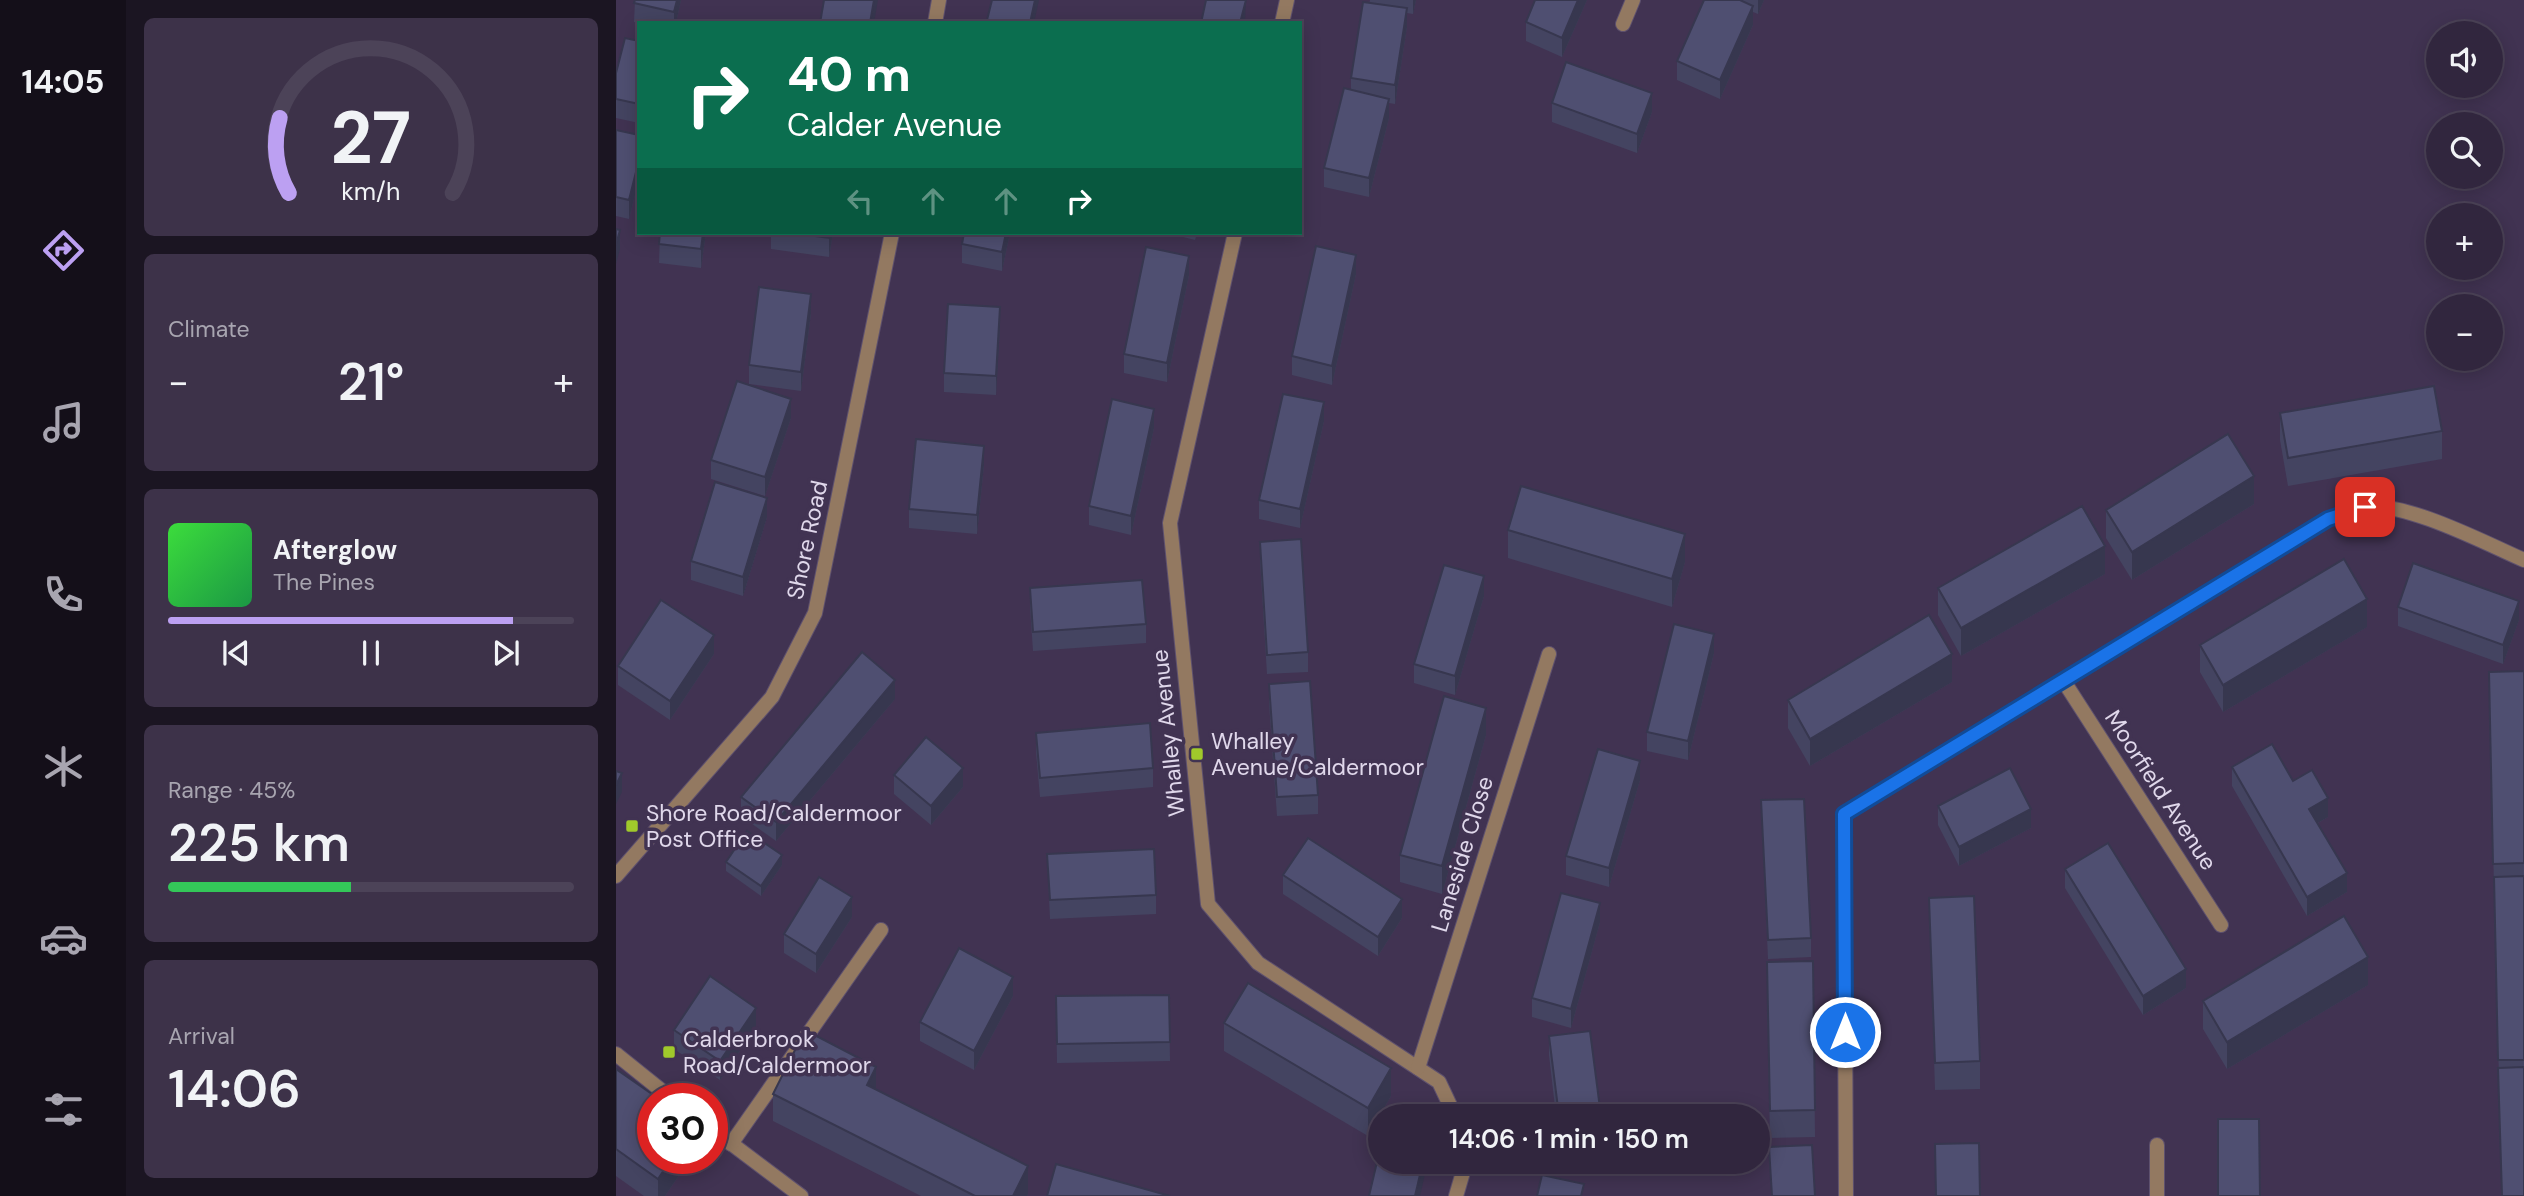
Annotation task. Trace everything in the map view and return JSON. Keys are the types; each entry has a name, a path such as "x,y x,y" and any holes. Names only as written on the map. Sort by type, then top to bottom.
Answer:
{"street":[{"path":"935,21 939,0"},
{"path":"1282,21 1287,0"},
{"path":"1623,24 1633,0"},
{"name":"Shore Road","path":"616,876 772,697 815,613 892,235"},
{"name":"Whalley Avenue","path":"1235,235 1170,523 1208,904 1258,963 1439,1082 1449,1104"},
{"path":"1846,1196 1844,814 2328,519 2365,507 2395,510 2428,520 2524,560"},
{"name":"Laneside Close","path":"1418,1068 1549,654"},
{"name":"Moorfield Avenue","path":"2063,680 2221,925"},
{"path":"731,1144 881,930"},
{"path":"616,1054 652,1083"},
{"path":"728,1142 800,1196"},
{"path":"2157,1145 2157,1196"},
{"path":"1456,1196 1462,1174"}],"building":[{"path":"635,0 677,0 674,12 634,3"},
{"path":"824,0 874,0 870,21 820,21"},
{"path":"992,0 1035,0 1030,21 987,20"},
{"path":"1206,0 1246,0 1241,21 1201,21"},
{"path":"1535,0 1578,0 1562,38 1526,22"},
{"path":"1704,0 1740,0 1753,6 1720,80 1677,61"},
{"path":"1363,2 1407,8 1395,85 1351,78"},
{"path":"625,38 637,41 637,104 616,99 616,73"},
{"path":"1566,62 1652,93 1637,134 1552,103"},
{"path":"1344,88 1389,99 1369,178 1324,168"},
{"path":"616,130 637,135 637,168 629,200 616,197"},
{"path":"616,229 620,230 616,245"},
{"path":"660,235 703,235 701,249 659,244"},
{"path":"807,235 830,235 829,238"},
{"path":"964,235 1006,235 1002,252 962,244"},
{"path":"1316,246 1356,255 1332,366 1292,356"},
{"path":"1146,247 1189,256 1167,363 1124,354"},
{"path":"759,287 811,294 801,372 749,365"},
{"path":"948,304 1000,307 996,376 944,373"},
{"path":"737,381 791,399 765,477 711,460"},
{"path":"2434,386 2442,431 2288,458 2280,413"},
{"path":"1283,394 1324,402 1300,509 1259,500"},
{"path":"1112,399 1154,409 1131,516 1089,506"},
{"path":"2228,434 2254,476 2132,552 2106,510"},
{"path":"916,439 984,446 977,515 909,509"},
{"path":"715,482 767,498 743,577 691,561"},
{"path":"1521,486 1685,534 1672,579 1508,530"},
{"path":"2082,506 2105,546 1961,628 1938,588"},
{"path":"1301,539 1308,652 1267,655 1260,542"},
{"path":"2344,559 2367,599 2223,685 2200,645"},
{"path":"2413,563 2519,601 2503,645 2398,607"},
{"path":"1444,565 1484,576 1455,676 1414,664"},
{"path":"1142,580 1146,624 1033,632 1030,588"},
{"path":"661,600 714,635 670,701 618,666"},
{"path":"1929,615 1952,654 1810,739 1788,700"},
{"path":"1674,624 1714,634 1688,741 1647,732"},
{"path":"862,652 895,680 776,822 741,797"},
{"path":"2524,671 2524,863 2493,864 2489,672"},
{"path":"1310,681 1318,795 1277,797 1269,684"},
{"path":"1444,696 1486,708 1442,866 1400,855"},
{"path":"1150,723 1153,768 1040,778 1036,733"},
{"path":"926,737 963,768 931,806 894,775"},
{"path":"2272,744 2293,781 2312,770 2328,798 2309,809 2347,873 2307,897 2232,767"},
{"path":"1598,749 1640,761 1609,868 1566,856"},
{"path":"2010,768 2031,809 1959,847 1938,806"},
{"path":"616,771 622,773 616,785"},
{"path":"1804,799 1811,938 1768,940 1761,800"},
{"path":"747,831 782,855 761,886 726,862"},
{"path":"1308,838 1402,899 1378,937 1283,875"},
{"path":"2108,843 2186,969 2143,996 2065,869"},
{"path":"1154,849 1156,895 1050,900 1047,854"},
{"path":"2524,876 2524,1060 2498,1060 2494,877"},
{"path":"819,877 852,897 816,954 784,934"},
{"path":"1561,893 1600,903 1571,1009 1532,998"},
{"path":"1974,896 1980,1061 1935,1063 1929,898"},
{"path":"2344,916 2368,957 2227,1042 2203,1001"},
{"path":"959,948 1013,977 974,1051 920,1022"},
{"path":"1813,961 1815,1110 1770,1111 1767,962"},
{"path":"710,976 756,1008 720,1061 674,1030"},
{"path":"1248,983 1391,1068 1368,1108 1224,1023"},
{"path":"1169,995 1170,1042 1057,1044 1056,996"},
{"path":"805,1030 876,1067 867,1085 1028,1166 1013,1196 975,1196 773,1094"},
{"path":"1590,1031 1599,1104 1558,1104 1549,1036"},
{"path":"2524,1067 2524,1196 2502,1196 2498,1068"},
{"path":"616,1069 637,1084 637,1164 616,1149"},
{"path":"2218,1119 2259,1119 2260,1196 2218,1196"},
{"path":"1979,1143 1980,1196 1936,1196 1935,1144"},
{"path":"1812,1145 1815,1196 1772,1196 1770,1147"},
{"path":"1056,1164 1170,1196 1047,1196"},
{"path":"1374,1174 1420,1174 1415,1196 1369,1196"},
{"path":"1542,1175 1584,1184 1581,1196 1537,1196"}],"place":[{"name":"Whalley Avenue/Caldermoor","path":"1197,754"},
{"name":"Shore Road/Caldermoor Post Office","path":"632,826"},
{"name":"Calderbrook Road/Caldermoor","path":"669,1052"}],"route":[{"path":"1845,1032 1844,814 2328,519 2365,507"}]}
